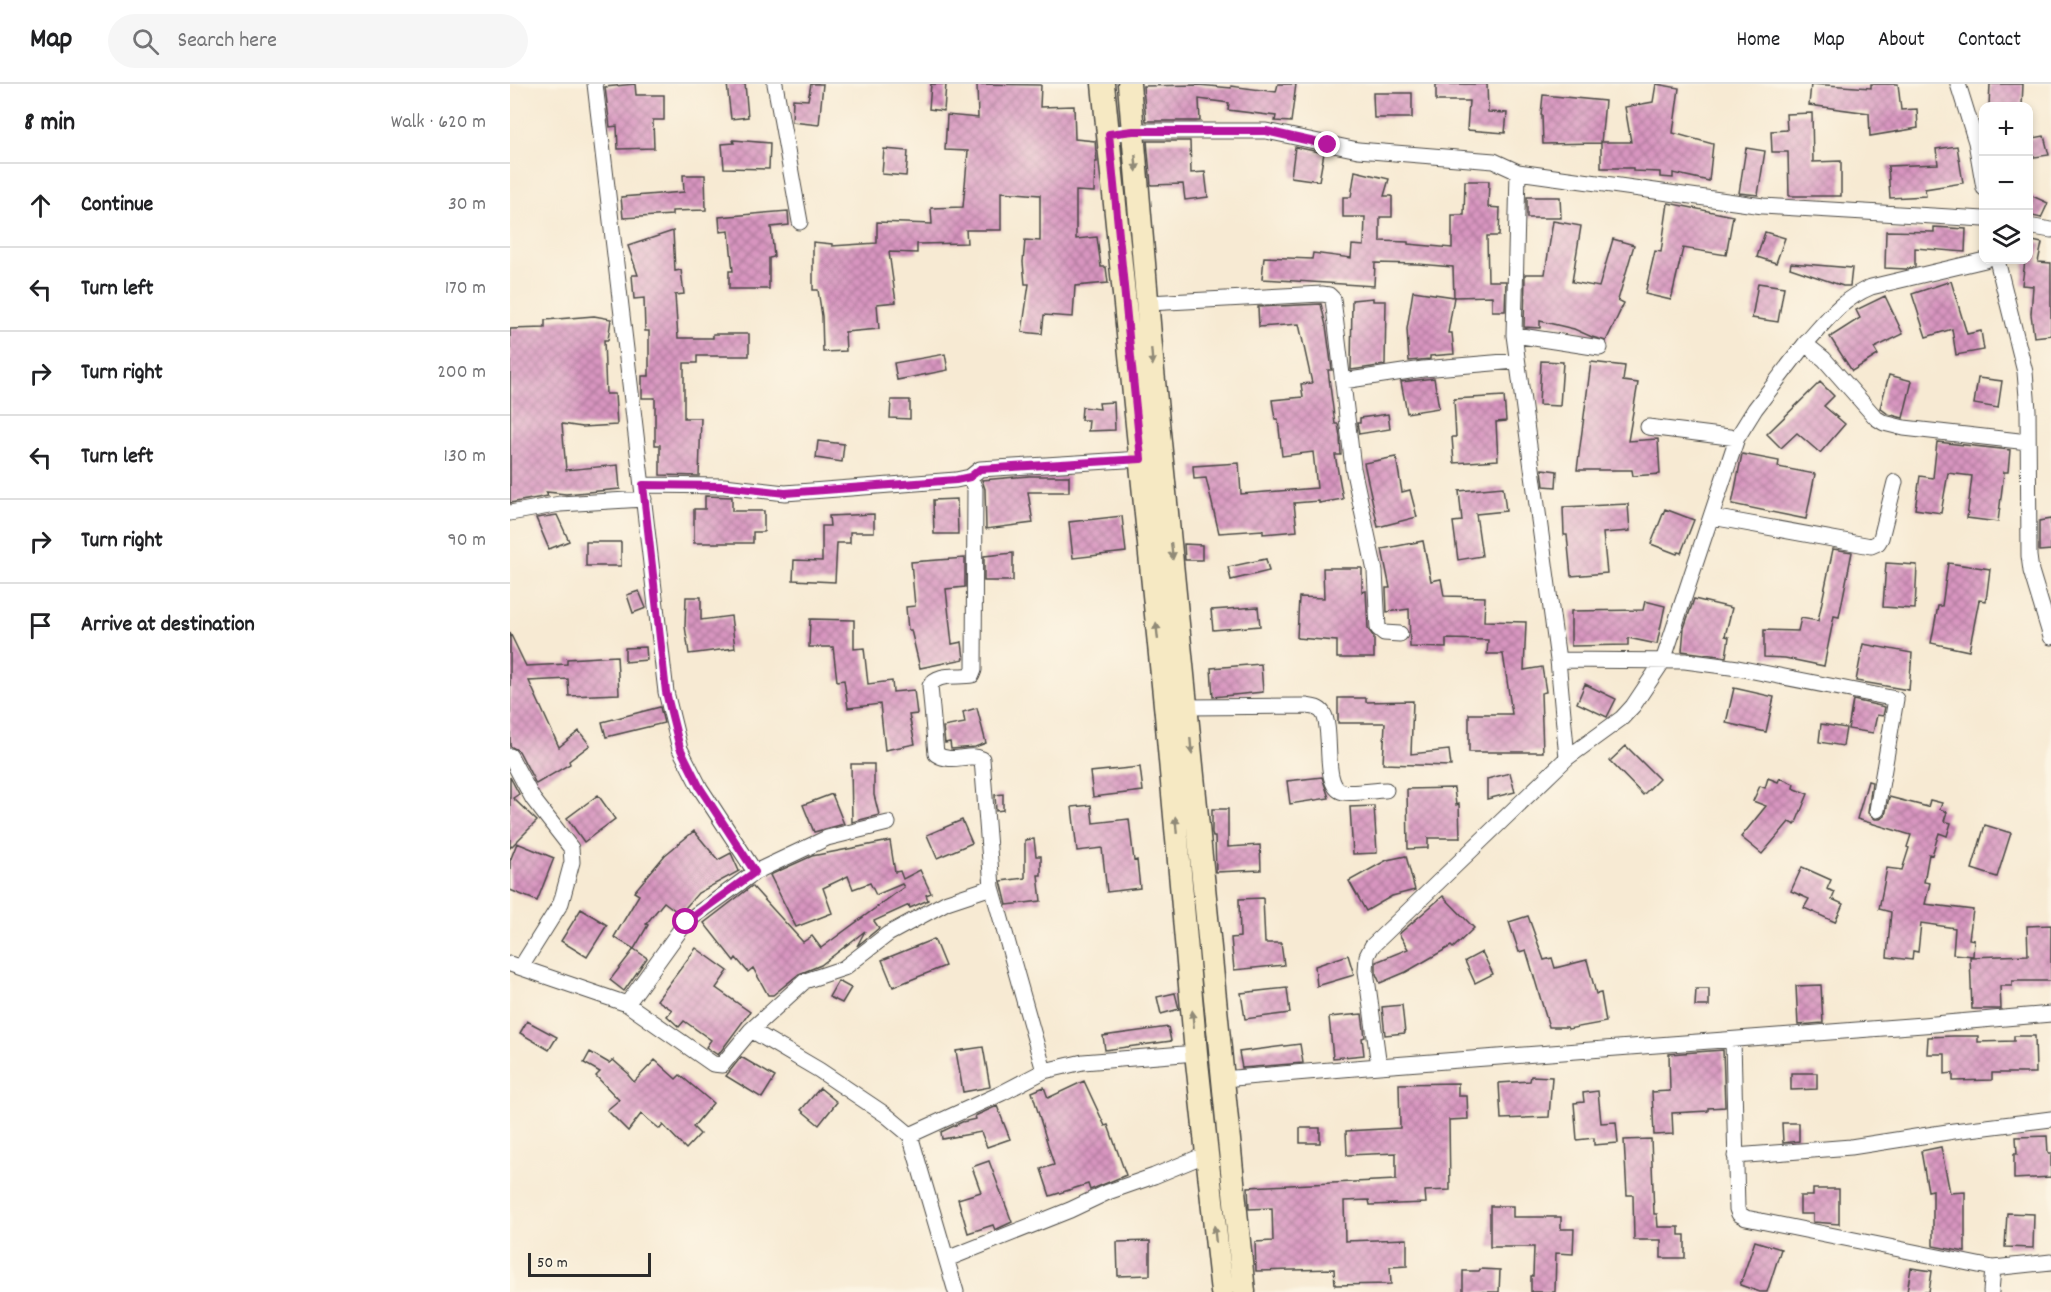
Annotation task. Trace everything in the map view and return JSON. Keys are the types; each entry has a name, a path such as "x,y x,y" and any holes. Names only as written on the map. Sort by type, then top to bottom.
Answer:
{"street":[{"path":"595,84 666,692 680,748 700,788 755,872"},
{"path":"775,84 800,222"},
{"path":"1103,84 1141,459 1196,1053 1222,1292"},
{"path":"1128,84 1244,1292"},
{"path":"1958,84 1974,135 1979,164"},
{"path":"1109,134 1133,131 1266,131 1358,150 1494,161 1518,172 1763,206 1979,219"},
{"path":"1518,172 1514,335 1516,361 1530,447 1558,660 1567,758"},
{"path":"2033,227 2051,230"},
{"path":"1379,1066 1366,971 1367,956 1372,946 1567,758 1622,718 1633,706 1663,661 1737,438 1755,409 1804,344 1842,303 1854,294 1979,262"},
{"path":"1998,264 2025,372 2028,410 2029,556 2031,571 2051,637"},
{"path":"1148,303 1329,295 1332,299 1353,468 1375,571 1378,628 1384,633 1400,634"},
{"path":"1514,335 1600,348"},
{"path":"1804,344 1824,359 1876,418 1884,423 1904,428 2028,442"},
{"path":"1343,381 1434,368 1516,361"},
{"path":"1648,427 1737,438"},
{"path":"510,513 643,492 724,486 785,493 956,480 970,477 980,469 1141,459"},
{"path":"970,477 975,489 974,670 972,675 938,678 933,680 930,686 936,754 951,760 977,757 982,759 992,887 1044,1071"},
{"path":"1712,518 1872,546 1881,538 1895,482"},
{"path":"1558,660 1684,661 1738,668 1896,699 1877,810"},
{"path":"1188,707 1316,707 1323,713 1326,723 1332,779 1336,788 1343,792 1386,790"},
{"path":"510,756 533,799 571,848 572,862 561,903 516,966 627,1004 713,1064 722,1065 751,1030 805,981 844,968 888,934 947,902 992,887"},
{"path":"627,1004 686,922 755,872 827,838 888,823"},
{"path":"1222,1079 2051,1014"},
{"path":"751,1030 829,1077 886,1115 910,1135 956,1292"},
{"path":"1733,1040 1735,1156 1739,1214 1746,1218 1993,1268 2051,1262"},
{"path":"910,1135 1044,1071 1083,1062 1196,1053"},
{"path":"1735,1156 1851,1147 2051,1119"},
{"path":"947,1259 1206,1154"},
{"path":"1991,1292 1993,1268"}],"building":[{"path":"635,84 636,95 664,95 664,120 653,120 654,148 618,149 617,126 610,127 605,87"},
{"path":"727,84 745,84 748,117 731,119"},
{"path":"811,84 823,84 819,125 792,122 793,99 808,100"},
{"path":"931,84 946,84 944,111 929,109"},
{"path":"977,84 1041,85 1040,107 1074,106 1075,139 1095,141 1097,162 1095,162 1094,192 1076,191 1076,239 1097,237 1101,267 1106,267 1108,283 1075,286 1073,317 1044,315 1042,334 1022,332 1029,284 1025,284 1023,262 1025,240 1040,241 1040,195 1001,192 1001,230 966,230 967,243 917,244 917,253 889,252 896,302 877,304 879,329 845,332 846,351 823,352 822,316 818,290 813,290 813,242 832,244 832,246 877,243 877,222 932,224 931,208 963,207 968,151 945,150 947,115 978,118"},
{"path":"1278,84 1296,84 1291,122 1275,121 1276,116 1228,110 1229,103 1199,99 1200,121 1146,121 1143,86 1198,85 1231,88 1231,86 1276,92"},
{"path":"1436,84 1487,84 1488,112 1507,113 1505,133 1467,130 1469,101 1436,101"},
{"path":"1656,84 1679,88 1673,133 1713,144 1709,181 1673,173 1673,178 1660,177 1660,172 1633,171 1633,168 1601,168 1601,142 1631,142 1625,107 1653,102"},
{"path":"1811,84 1871,88 1871,84 1898,84 1901,110 1917,109 1918,128 1870,136 1869,113 1809,105"},
{"path":"1990,84 2023,84 2022,102 1989,102"},
{"path":"1373,93 1412,93 1412,118 1374,118"},
{"path":"1543,95 1605,101 1601,143 1543,144 1541,115"},
{"path":"1812,113 1813,162 1841,161 1841,196 1789,196 1788,152 1772,152 1771,131 1787,130 1786,114"},
{"path":"2044,136 2049,155 2033,157 2033,138"},
{"path":"733,140 770,143 769,169 724,168 722,144 734,143"},
{"path":"1147,141 1190,141 1191,173 1205,172 1208,197 1185,200 1183,184 1151,185"},
{"path":"1957,146 1963,183 1925,189 1926,196 1890,198 1888,166 1938,164 1936,149"},
{"path":"1295,147 1324,153 1319,181 1291,177"},
{"path":"1746,148 1765,151 1758,195 1739,193"},
{"path":"884,149 908,151 906,176 882,174"},
{"path":"1355,171 1389,179 1384,196 1392,196 1392,217 1380,217 1380,241 1452,248 1452,215 1464,215 1465,181 1489,181 1488,207 1500,208 1499,236 1487,236 1488,281 1506,281 1505,311 1492,311 1492,296 1454,297 1453,267 1375,263 1374,286 1262,279 1264,257 1312,259 1313,253 1351,258 1352,245 1364,246 1365,217 1343,217 1343,197 1351,197"},
{"path":"683,175 705,175 706,210 672,211 672,215 623,218 621,197 684,192"},
{"path":"2033,196 2048,203 2041,218 2033,216"},
{"path":"1527,197 1560,197 1561,218 1527,218"},
{"path":"1668,203 1733,216 1726,255 1683,248 1671,300 1645,294 1655,251 1661,252"},
{"path":"788,211 789,225 771,227 774,257 769,258 769,289 729,289 729,271 733,271 729,231 720,232 719,217"},
{"path":"1553,221 1581,226 1572,282 1599,287 1613,239 1634,245 1618,300 1624,303 1606,341 1574,329 1540,321 1540,328 1524,327 1525,274 1545,274"},
{"path":"1934,227 1966,229 1965,252 1915,248 1915,267 1885,268 1886,231 1934,232"},
{"path":"673,231 675,271 681,270 684,294 675,295 678,338 713,338 713,334 749,334 749,356 697,356 697,363 684,363 684,418 701,418 699,476 660,475 660,445 655,445 655,398 642,398 642,376 649,376 649,331 645,331 644,298 634,299 632,275 638,275 628,246"},
{"path":"1765,232 1785,238 1776,263 1757,257"},
{"path":"2033,241 2042,243 2038,262 2051,263 2051,335 2034,337 2031,314 2033,286 2022,285 2025,264 2033,264"},
{"path":"1791,263 1852,268 1850,286 1843,286 1790,268"},
{"path":"1951,281 1967,334 1981,331 1984,350 1956,355 1952,329 1926,337 1912,294"},
{"path":"1758,283 1784,287 1778,322 1752,318"},
{"path":"1413,291 1454,297 1448,333 1452,333 1454,354 1409,361 1407,329"},
{"path":"1885,296 1903,334 1874,348 1878,355 1852,371 1830,337 1860,318 1856,310"},
{"path":"1373,298 1373,301 1386,301 1385,365 1351,370 1352,300"},
{"path":"1321,304 1332,370 1328,370 1335,424 1338,424 1340,437 1341,455 1335,455 1343,499 1319,503 1319,501 1294,503 1297,531 1263,534 1263,530 1219,533 1206,478 1194,479 1193,466 1239,463 1241,494 1317,488 1313,452 1282,456 1278,419 1275,419 1272,400 1303,397 1301,384 1312,383 1299,324 1259,327 1258,307"},
{"path":"594,316 611,319 608,340 604,340 606,394 615,394 617,425 582,427 562,424 566,470 618,465 620,489 566,494 546,492 548,496 510,503 510,329 545,328 545,320"},
{"path":"945,354 948,370 897,380 894,363"},
{"path":"1541,361 1563,362 1560,406 1539,405"},
{"path":"1591,362 1625,366 1623,381 1638,383 1628,441 1658,439 1660,474 1633,476 1632,470 1577,470"},
{"path":"1889,375 1912,381 1903,418 1888,414 1880,408"},
{"path":"1434,378 1439,408 1407,413 1401,382"},
{"path":"1978,378 2002,381 1998,408 1974,404"},
{"path":"1820,382 1834,396 1824,406 1845,424 1820,453 1797,433 1781,448 1767,434"},
{"path":"1504,396 1506,421 1496,422 1498,460 1454,463 1452,437 1456,437 1454,399"},
{"path":"891,400 910,400 910,419 890,418"},
{"path":"1114,402 1115,430 1088,431 1089,420 1081,420 1082,407 1100,409 1099,403"},
{"path":"1388,414 1390,429 1359,434 1357,423 1360,423 1360,418"},
{"path":"818,441 844,444 842,462 816,458"},
{"path":"1937,442 2010,450 2008,472 2004,472 1998,522 1967,518 1972,476 1948,473 1941,513 1915,509 1920,476 1933,478"},
{"path":"1742,454 1779,461 1778,467 1815,474 1806,519 1732,504"},
{"path":"1396,457 1402,492 1410,490 1417,517 1378,527 1364,463"},
{"path":"1542,469 1557,471 1556,487 1544,486"},
{"path":"1029,476 1069,476 1069,492 1028,492 1033,523 986,529 985,489 982,480"},
{"path":"1503,487 1506,511 1476,514 1482,556 1458,560 1453,522 1462,521 1459,491"},
{"path":"705,496 732,497 732,511 764,511 764,532 753,532 753,543 694,543 694,509 705,509"},
{"path":"957,499 958,534 934,534 933,500"},
{"path":"1628,504 1630,531 1603,533 1607,573 1571,576 1567,535 1564,535 1563,507"},
{"path":"1665,509 1694,520 1681,553 1677,554 1651,544"},
{"path":"874,514 874,532 850,532 850,543 837,543 835,582 793,580 794,560 822,561 822,526 830,526 829,516"},
{"path":"557,515 569,541 549,549 536,518"},
{"path":"1122,516 1126,552 1073,558 1069,522"},
{"path":"2051,519 2051,550 2039,551 2039,521"},
{"path":"1423,541 1431,581 1441,579 1444,596 1485,597 1484,621 1526,622 1524,670 1542,667 1546,692 1541,693 1543,752 1469,752 1469,714 1512,714 1503,654 1487,654 1488,640 1446,639 1446,648 1410,647 1409,609 1387,612 1386,588 1390,588 1382,549"},
{"path":"586,542 621,542 621,566 586,566"},
{"path":"1184,544 1202,545 1202,560 1185,560"},
{"path":"1833,549 1852,552 1839,617 1834,616 1824,666 1785,658 1764,657 1764,630 1798,631 1801,618 1818,621"},
{"path":"1013,553 1013,581 984,581 984,556"},
{"path":"965,558 965,587 946,589 952,644 962,642 964,659 920,668 911,630 908,630 906,607 915,606 911,562"},
{"path":"1266,559 1269,571 1231,580 1228,567"},
{"path":"1886,563 1917,565 1915,609 1883,607"},
{"path":"1948,563 1990,569 1986,601 1979,600 1969,651 1931,643 1938,606 1942,606"},
{"path":"1323,568 1362,568 1362,592 1366,591 1368,629 1374,637 1374,658 1337,658 1337,641 1297,638 1299,597 1324,598"},
{"path":"639,591 646,608 633,613 627,595"},
{"path":"686,597 701,597 701,620 731,616 735,648 689,654 685,626"},
{"path":"1694,599 1732,608 1725,636 1729,637 1726,657 1682,651 1684,628"},
{"path":"1645,601 1665,606 1657,644 1628,638 1628,645 1571,646 1571,611 1643,610"},
{"path":"1258,607 1260,626 1213,630 1211,610"},
{"path":"810,619 854,620 854,649 864,648 868,684 892,681 893,692 914,690 917,714 909,715 915,744 885,750 880,704 848,708 844,680 837,681 833,647 809,647"},
{"path":"510,633 526,666 567,664 567,659 617,656 619,694 569,696 568,679 529,681 559,747 579,731 590,745 569,761 570,764 536,784 519,751 510,746"},
{"path":"1863,644 1912,653 1909,690 1856,681"},
{"path":"646,647 647,660 625,662 625,648"},
{"path":"1261,664 1263,692 1213,697 1211,668"},
{"path":"1585,684 1616,699 1607,717 1577,703"},
{"path":"1734,688 1774,697 1766,732 1726,723"},
{"path":"1338,698 1366,698 1366,702 1413,701 1411,754 1449,750 1451,766 1383,764 1385,723 1338,723"},
{"path":"1853,700 1885,707 1883,716 1877,715 1873,733 1848,729"},
{"path":"660,707 664,723 606,737 602,722"},
{"path":"977,708 986,743 975,747 951,749 950,742 945,743 943,727 965,723 963,712"},
{"path":"1821,724 1846,728 1843,746 1819,742"},
{"path":"1626,746 1659,779 1643,795 1610,761"},
{"path":"851,764 874,764 874,795 879,815 852,822"},
{"path":"1140,767 1143,791 1093,797 1090,772"},
{"path":"1510,773 1515,792 1487,799 1487,779"},
{"path":"510,777 519,794 513,798 537,821 510,848"},
{"path":"1322,777 1329,798 1290,804 1287,781"},
{"path":"1768,778 1778,782 1780,778 1794,784 1793,788 1808,794 1795,825 1789,822 1762,854 1741,837 1766,806 1753,801 1760,786 1765,788"},
{"path":"1868,781 1872,782 1868,813 1875,819 1885,816 1889,797 1928,807 1930,800 1942,803 1940,809 1947,812 1944,821 1951,823 1947,836 1939,833 1932,855 1929,854 1924,882 1930,883 1925,904 1973,910 1969,939 1974,940 1973,956 1953,954 1955,928 1921,923 1918,952 1913,951 1912,960 1887,957 1891,912 1879,909 1887,868 1902,870 1911,835 1857,819"},
{"path":"1454,788 1456,805 1459,804 1460,838 1428,838 1428,848 1408,849 1407,789"},
{"path":"832,794 844,824 814,832 803,805"},
{"path":"1003,794 1003,810 996,811 995,795"},
{"path":"598,795 615,819 584,842 567,818"},
{"path":"1091,805 1093,823 1129,819 1140,888 1107,892 1102,848 1077,851 1072,807"},
{"path":"1374,806 1377,853 1353,854 1350,807"},
{"path":"1212,809 1228,809 1228,847 1260,845 1261,870 1216,872"},
{"path":"962,820 972,843 937,858 927,835"},
{"path":"1985,825 2011,833 1997,877 1972,869"},
{"path":"694,831 718,860 731,853 739,871 698,893 680,914 664,902 646,924 648,925 634,949 614,937 639,895 634,892 665,855"},
{"path":"1034,839 1036,856 1041,856 1041,875 1038,875 1041,901 1007,905 1001,881 1025,878 1025,840"},
{"path":"890,841 895,872 900,871 903,879 920,870 931,893 926,895 928,900 910,908 909,905 874,921 879,928 857,946 865,931 821,965 799,974 773,995 768,995 753,968 748,972 736,958 734,961 704,923 752,886 803,942 812,936 821,948 904,887 902,884 876,895 870,883 853,889 848,876 823,888 832,913 796,927 770,875 812,856"},
{"path":"517,843 554,858 537,901 510,890 510,861"},
{"path":"1406,856 1415,890 1392,896 1366,911 1349,881 1387,860"},
{"path":"1802,867 1831,880 1827,889 1835,892 1832,899 1843,904 1835,922 1804,908 1809,899 1791,891"},
{"path":"1443,896 1474,928 1453,948 1451,946 1406,972 1380,983 1376,974 1376,962 1408,949 1399,934"},
{"path":"1263,898 1265,943 1281,943 1284,965 1234,970 1231,938 1240,937 1239,899"},
{"path":"581,909 607,925 587,957 561,941"},
{"path":"1528,916 1544,960 1552,958 1555,968 1587,960 1596,994 1601,993 1606,1022 1568,1029 1567,1027 1549,1027 1526,950 1519,952 1509,922"},
{"path":"2051,925 2051,981 2012,981 2012,986 2000,986 2001,1009 1972,1009 1970,957 2028,955 2027,926"},
{"path":"934,939 945,966 893,987 882,960"},
{"path":"696,948 728,971 716,988 750,1012 718,1055 706,1047 711,1040 684,1021 679,1027 667,1016 672,1010 657,1000"},
{"path":"634,949 647,958 624,991 610,980"},
{"path":"1482,952 1493,974 1475,983 1465,961"},
{"path":"1348,955 1354,975 1317,986 1315,966"},
{"path":"838,981 851,988 842,1003 829,997"},
{"path":"1821,985 1823,1023 1798,1025 1796,986"},
{"path":"1287,988 1290,1013 1245,1019 1241,993"},
{"path":"1696,989 1709,989 1709,1006 1695,1006"},
{"path":"1175,993 1179,1009 1161,1014 1157,997"},
{"path":"1402,1005 1405,1033 1385,1035 1382,1007"},
{"path":"1362,1014 1365,1037 1362,1038 1364,1055 1333,1058 1329,1017"},
{"path":"527,1021 557,1037 549,1050 520,1033"},
{"path":"1168,1027 1171,1041 1105,1050 1103,1036"},
{"path":"1978,1036 1978,1042 2014,1041 2014,1036 2035,1036 2036,1073 1992,1073 1992,1080 1953,1081 1953,1073 1945,1074 1945,1054 1927,1054 1928,1037"},
{"path":"1300,1044 1303,1063 1242,1068 1239,1052"},
{"path":"983,1047 990,1087 963,1092 956,1051"},
{"path":"1723,1050 1725,1107 1708,1108 1708,1111 1672,1113 1673,1134 1654,1135 1652,1092 1670,1091 1669,1054"},
{"path":"590,1052 609,1063 613,1060 629,1074 634,1082 655,1060 676,1079 680,1075 713,1103 693,1127 700,1134 686,1149 663,1125 660,1129 641,1114 628,1131 607,1110 619,1100 596,1076 600,1072 584,1063"},
{"path":"741,1057 775,1077 762,1098 726,1076"},
{"path":"1791,1073 1817,1073 1817,1089 1791,1090"},
{"path":"1531,1076 1552,1077 1549,1117 1501,1119 1499,1083 1530,1081"},
{"path":"1084,1081 1105,1126 1108,1125 1126,1175 1090,1190 1088,1184 1050,1196 1041,1169 1054,1165 1032,1092 1044,1087 1048,1098"},
{"path":"1458,1083 1458,1096 1467,1096 1468,1119 1449,1120 1450,1190 1425,1191 1426,1203 1370,1205 1369,1200 1344,1201 1345,1241 1407,1239 1407,1266 1390,1267 1391,1284 1335,1285 1334,1269 1256,1271 1255,1242 1273,1241 1272,1208 1249,1209 1248,1187 1396,1180 1396,1153 1347,1155 1346,1131 1400,1128 1399,1084"},
{"path":"820,1088 837,1102 819,1125 801,1110"},
{"path":"1598,1091 1601,1123 1616,1122 1618,1143 1594,1145 1594,1138 1577,1140 1574,1103 1584,1102 1583,1093"},
{"path":"997,1106 1010,1139 987,1147 981,1132 942,1139 941,1132 962,1122 976,1119 975,1116"},
{"path":"1782,1123 1799,1123 1799,1141 1783,1143"},
{"path":"1300,1128 1320,1128 1320,1143 1300,1143"},
{"path":"2047,1136 2048,1153 2051,1153 2051,1177 2014,1179 2014,1154 2017,1154 2016,1137"},
{"path":"1651,1139 1654,1214 1657,1214 1658,1227 1679,1227 1679,1235 1685,1235 1685,1258 1661,1258 1661,1240 1634,1240 1633,1195 1627,1195 1624,1140"},
{"path":"1941,1147 1950,1193 1965,1192 1965,1252 1933,1246 1933,1190 1928,1191 1921,1151"},
{"path":"989,1161 1012,1222 995,1230 993,1225 968,1233 958,1199 981,1192 972,1167"},
{"path":"1813,1189 1839,1189 1839,1224 1813,1222 1813,1214 1800,1214 1800,1196 1813,1196"},
{"path":"1490,1206 1513,1206 1513,1217 1561,1217 1561,1229 1574,1229 1573,1254 1556,1253 1555,1292 1531,1292 1534,1247 1490,1247"},
{"path":"2007,1213 2034,1214 2033,1248 2005,1247"},
{"path":"1150,1241 1150,1275 1118,1276 1117,1242"},
{"path":"1755,1241 1781,1249 1767,1292 1740,1285"},
{"path":"1911,1268 1932,1271 1929,1292 1907,1292"},
{"path":"1480,1269 1500,1270 1499,1292 1463,1292 1463,1271 1479,1271"}],"route":[{"path":"686,922 755,872 700,788 680,748 666,692 643,485 724,486 785,493 956,480 970,477 980,469 1141,459 1109,134 1133,131 1266,131 1328,145"}]}
